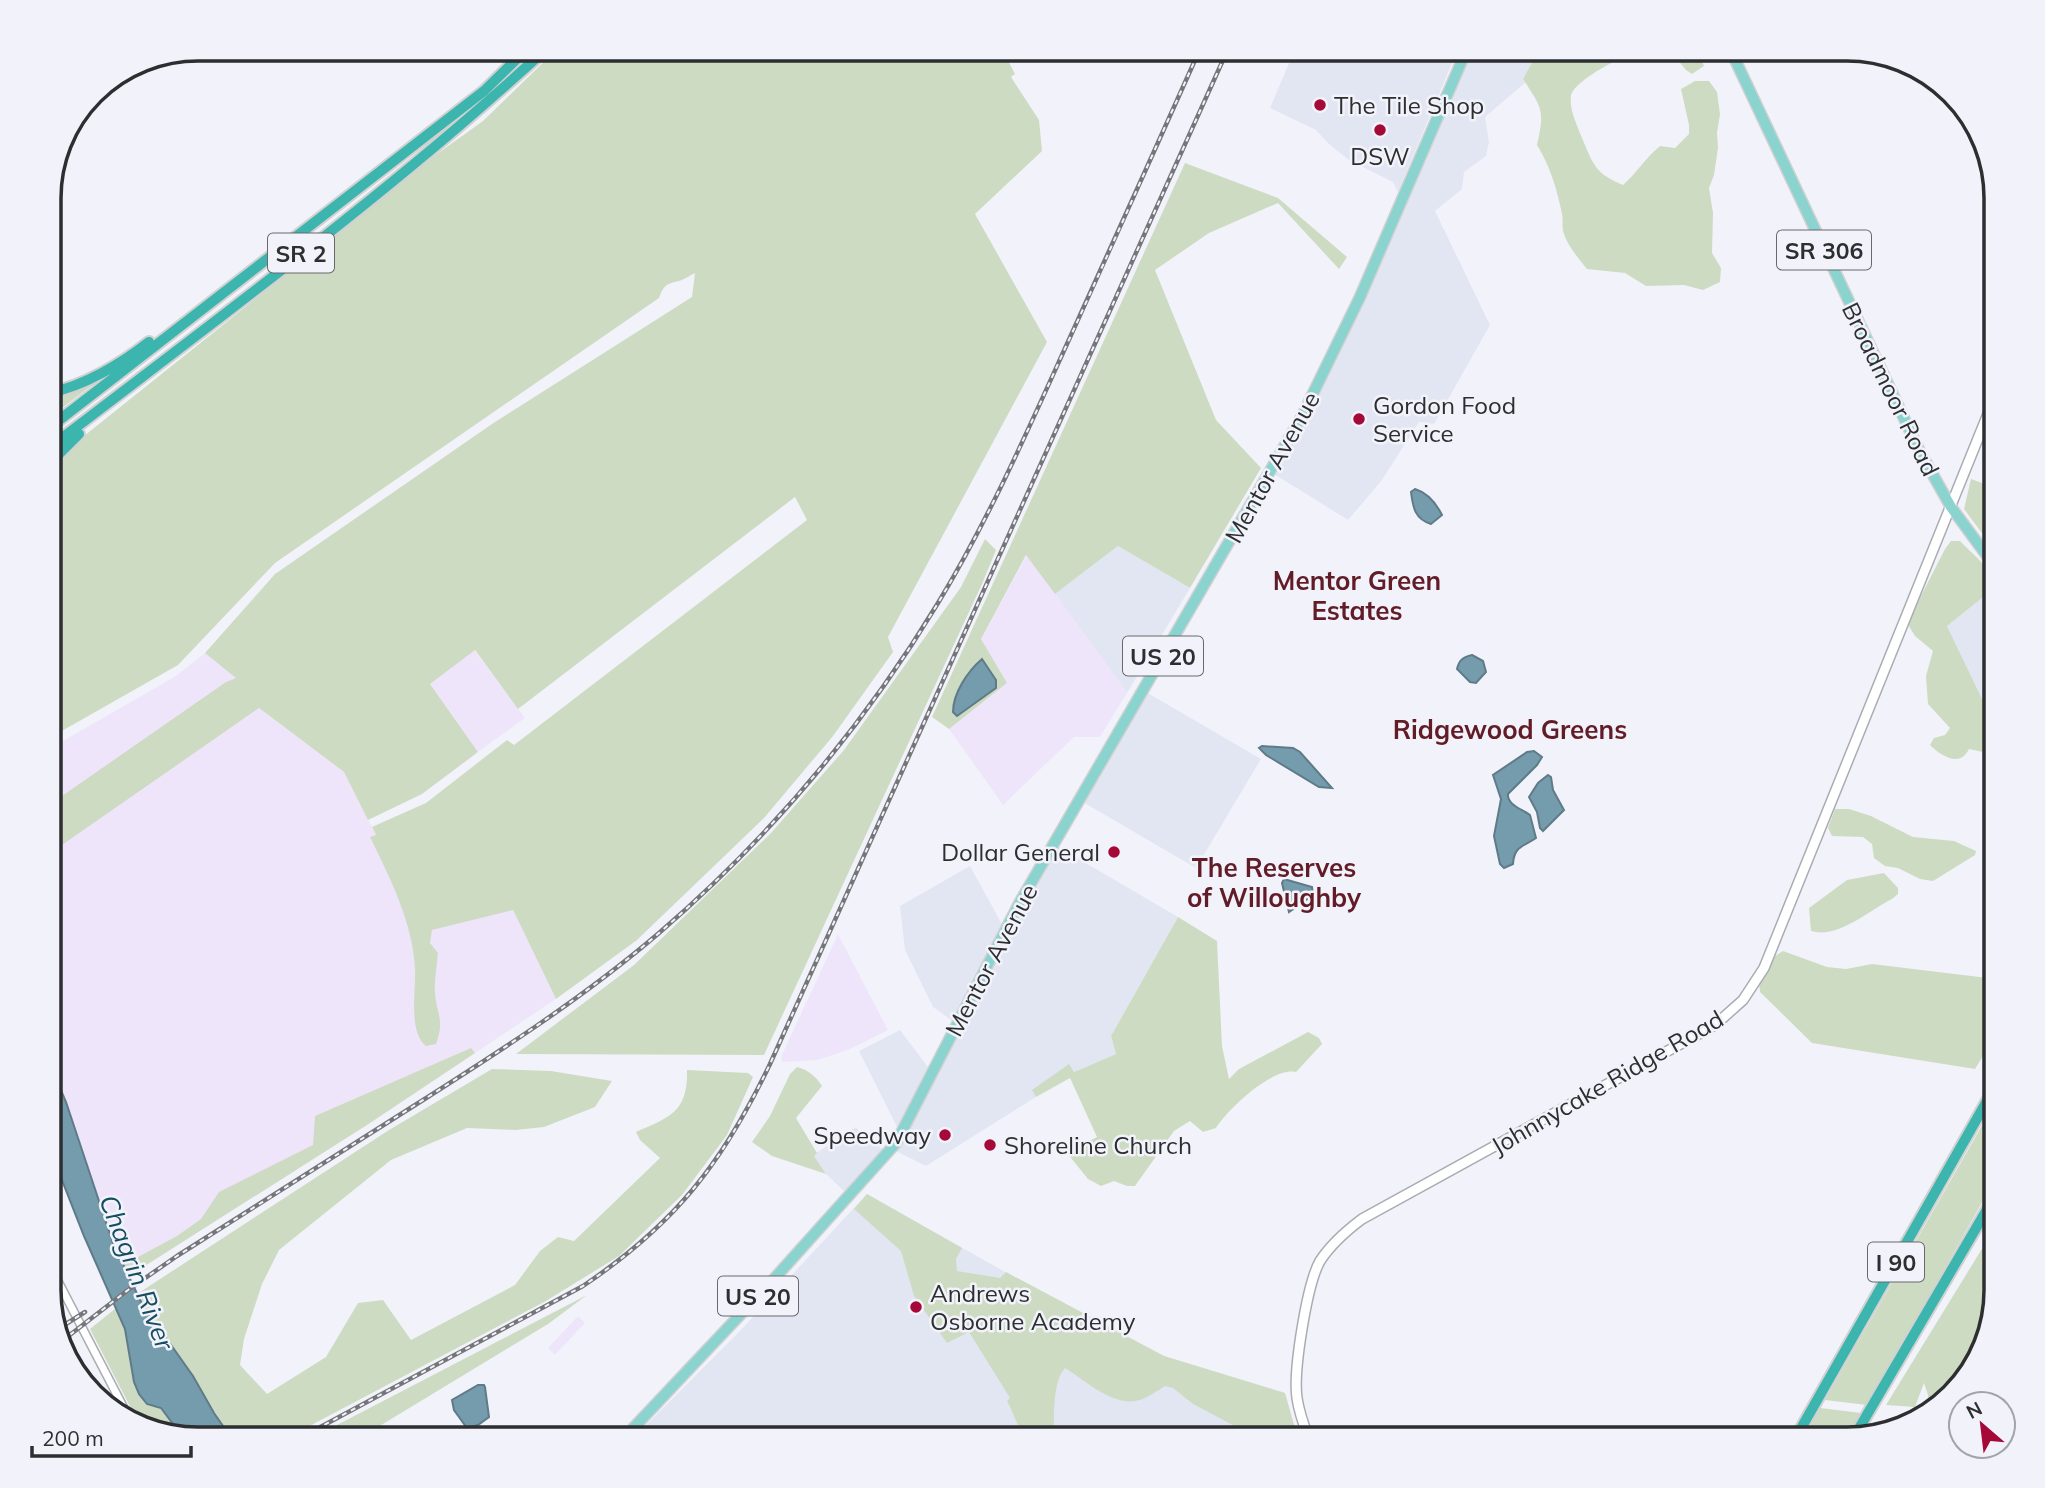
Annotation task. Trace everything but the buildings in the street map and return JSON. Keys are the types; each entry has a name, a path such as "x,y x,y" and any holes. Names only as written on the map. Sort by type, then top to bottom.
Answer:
{"highway":[{"name":"SR 2","path":"62,418 484,91 514,62"},
{"name":"SR 2","path":"62,438 244,298 474,115 532,62"},
{"path":"62,391 100,373 142,348 232,278 271,256"},
{"path":"62,450 71,440 190,349 244,298"},
{"path":"1964,1140 1984,1102"},
{"name":"I 90","path":"1802,1427 1984,1106"},
{"name":"I 90","path":"1861,1425 1984,1215"}],"main road":[{"name":"Mentor Avenue","path":"634,1427 773,1280 896,1143 1020,902 1302,416 1360,297 1462,61"},
{"name":"Broadmoor Road","path":"1736,61 1899,410 1951,507 1984,552"},
{"name":"Johnnycake Ridge Road","path":"1306,1427 1297,1396 1298,1368 1309,1294 1319,1263 1333,1244 1362,1219 1715,1025 1743,1000 1751,989 1783,927 1984,424"}],"street":[{"path":"62,1289 122,1404"}],"shaded area":[{"path":"1290,61 1453,61 1398,192 1393,182 1349,160 1316,130 1270,108"},
{"path":"1466,61 1532,61 1523,79 1525,83 1485,117 1489,142 1486,156 1464,172 1462,189 1435,211 1490,325 1434,424 1419,422 1382,480 1348,520 1274,474"},
{"path":"1118,546 1190,588 1127,693 1055,594"},
{"path":"1027,555 1127,693 1100,737 1074,737 1003,805 949,729 1006,684 981,639"},
{"path":"1984,597 1984,703 1947,626"},
{"path":"474,650 525,718 478,752 430,684"},
{"path":"205,653 235,676 259,708 344,772 385,853 513,910 556,999 370,1123 129,1276 113,1243 62,1093 62,742 176,676"},
{"path":"1146,692 1261,759 1196,868 1081,801"},
{"path":"1055,845 1178,917 1111,1036 1116,1054 1074,1072 1069,1065 1033,1090 1036,1097 926,1166 894,1150"},
{"path":"970,866 1003,926 954,1022 933,1007 905,950 900,906"},
{"path":"838,934 888,1030 850,1049 818,1060 782,1062 781,1057"},
{"path":"900,1030 931,1071 899,1131 859,1051"},
{"path":"856,1127 863,1136 884,1150 847,1194 826,1174 813,1155"},
{"name":"Andrews Osborne Academy","path":"867,1194 1023,1282 1164,1356 1285,1393 1295,1427 644,1427 739,1332"},
{"path":"578,1316 585,1323 555,1355 548,1348"}],"green space":[{"path":"1532,61 1615,61 1581,82 1571,96 1571,107 1596,168 1606,177 1623,185 1660,146 1675,148 1689,134 1681,89 1695,81 1709,81 1717,92 1720,114 1714,175 1709,188 1713,213 1712,253 1721,268 1720,282 1703,290 1684,285 1646,286 1625,273 1587,269 1563,231 1555,187 1537,145 1541,124 1540,110 1523,79"},
{"path":"1679,61 1702,61 1704,66 1692,74"},
{"path":"544,62 1009,62 1015,74 1011,77 1039,120 1042,151 975,214 1047,342 888,637 893,652 833,736 764,818 637,940 556,999 513,910 432,930 430,943 438,953 435,988 440,1028 436,1044 426,1046 420,1040 415,1021 415,969 410,935 399,901 370,837 376,835 372,827 426,803 507,740 514,745 807,520 795,497 518,709 475,650 430,684 478,752 422,794 368,820 344,772 259,708 62,845 62,796 226,682 236,678 205,653 275,574 492,424 692,297 695,273 666,286 659,298 275,563 178,665 62,731 62,455 437,154 483,121"},
{"path":"1185,163 1278,198 1347,257 1339,269 1278,203 1209,233 1155,270 1216,420 1261,468 1190,588 1118,546 1055,594 1026,555 981,639 1007,683 949,729 932,717"},
{"path":"94,380 95,383 62,408 62,392"},
{"path":"1971,479 1984,484 1984,536 1964,509"},
{"path":"985,539 996,550 982,584 764,1055 516,1054 634,965 771,833 844,750 961,587"},
{"path":"1951,541 1960,541 1984,566 1984,597 1947,626 1984,703 1984,753 1969,749 1965,755 1956,759 1939,753 1930,745 1934,738 1945,735 1950,728 1928,704 1926,676 1933,651 1915,636 1907,623"},
{"path":"1835,809 1849,809 1871,816 1913,837 1954,841 1976,851 1975,855 1933,881 1920,879 1898,868 1885,866 1874,858 1872,844 1863,837 1832,836 1828,828"},
{"path":"1884,873 1898,888 1898,894 1892,899 1842,928 1811,931 1809,908 1847,880"},
{"path":"1178,917 1217,941 1222,1046 1229,1079 1239,1069 1308,1032 1319,1038 1322,1044 1296,1072 1275,1076 1252,1091 1216,1128 1203,1132 1190,1121 1174,1131 1135,1186 1114,1181 1101,1186 1088,1179 1067,1153 1097,1137 1070,1078 1036,1097 1032,1090 1069,1064 1074,1072 1116,1054 1111,1036"},
{"path":"1783,951 1827,967 1846,969 1872,964 1984,978 1984,1054 1975,1069 1812,1043 1760,992 1759,983 1775,956"},
{"path":"471,1048 475,1053 129,1276 123,1265 177,1236 201,1219 219,1192 313,1145 315,1116"},
{"path":"797,1067 811,1074 822,1086 796,1118 826,1174 772,1156 752,1142 770,1116 790,1074"},
{"path":"492,1069 551,1071 612,1081 595,1107 544,1127 516,1130 467,1128 391,1160 279,1250 262,1284 244,1339 240,1365 267,1394 326,1357 358,1303 383,1300 411,1340 515,1285 540,1251 558,1237 574,1241 660,1158 640,1140 636,1132 675,1111 684,1095 687,1070 748,1073 753,1077 727,1135 682,1195 619,1256 546,1301 308,1427 224,1427 137,1294 389,1130"},
{"path":"1984,1122 1984,1199 1867,1405 1825,1400"},
{"path":"867,1194 962,1248 956,1259 957,1271 1000,1278 1006,1272 1164,1356 1285,1393 1295,1427 1236,1427 1193,1404 1173,1388 1165,1386 1140,1400 1120,1400 1101,1392 1065,1368 1056,1392 1054,1427 1019,1427 1007,1401 1010,1398 969,1332 947,1343 914,1296 901,1251 854,1209"},
{"path":"1984,1246 1981,1317 1970,1351 1956,1373 1928,1400 1924,1383 1915,1407 1886,1405"},
{"path":"587,1295 548,1324 378,1427 333,1427"},
{"path":"116,1308 125,1329 134,1382 139,1394 147,1404 161,1408 174,1425 154,1420 132,1410 90,1329"},
{"path":"1820,1408 1861,1413 1854,1426 1809,1427"}],"water":[{"path":"1415,489 1431,499 1442,515 1431,524 1421,519 1416,512 1411,492"},
{"path":"1472,655 1483,661 1486,672 1476,683 1470,682 1457,669 1462,659"},
{"path":"982,659 996,680 996,688 957,716 953,712 958,690"},
{"path":"1259,748 1293,748 1300,752 1332,788 1319,787 1266,755"},
{"path":"1534,751 1542,757 1508,794 1508,798 1512,804 1530,815 1536,838 1520,848 1515,854 1513,864 1504,868 1500,864 1494,836 1501,799 1493,775 1527,752"},
{"path":"1548,775 1564,810 1543,831 1529,797 1538,783"},
{"path":"1284,879 1312,887 1313,895 1289,912 1282,883"},
{"path":"62,1093 113,1243 142,1304 193,1376 224,1427 174,1425 161,1408 147,1404 139,1394 134,1382 125,1329 62,1180"},
{"path":"478,1385 484,1385 489,1417 478,1425 466,1427 454,1410 452,1400"}],"railway":[{"path":"69,1335 177,1256 476,1066 569,1003 659,933 699,897 775,820 846,737 878,694 938,603 972,543 1004,481 1194,61"},
{"path":"320,1427 583,1286 615,1263 670,1215 714,1162 752,1100 770,1064 1222,61"},
{"path":"66,1324 85,1312"}],"place":[{"name":"The Tile Shop","path":"1320,105"},
{"name":"DSW","path":"1380,130"},
{"name":"Gordon Food Service","path":"1359,419"},
{"name":"Dollar General","path":"1114,852"},
{"name":"Speedway","path":"945,1135"},
{"name":"Shoreline Church","path":"990,1145"},
{"name":"Andrews Osborne Academy","path":"916,1307"}],"district":[{"name":"Mentor Green Estates","path":"1357,595"},
{"name":"Ridgewood Greens","path":"1510,729"},
{"name":"The Reserves of Willoughby","path":"1274,882"}],"water label":[{"name":"Chagrin River","path":"137,1272"}]}
